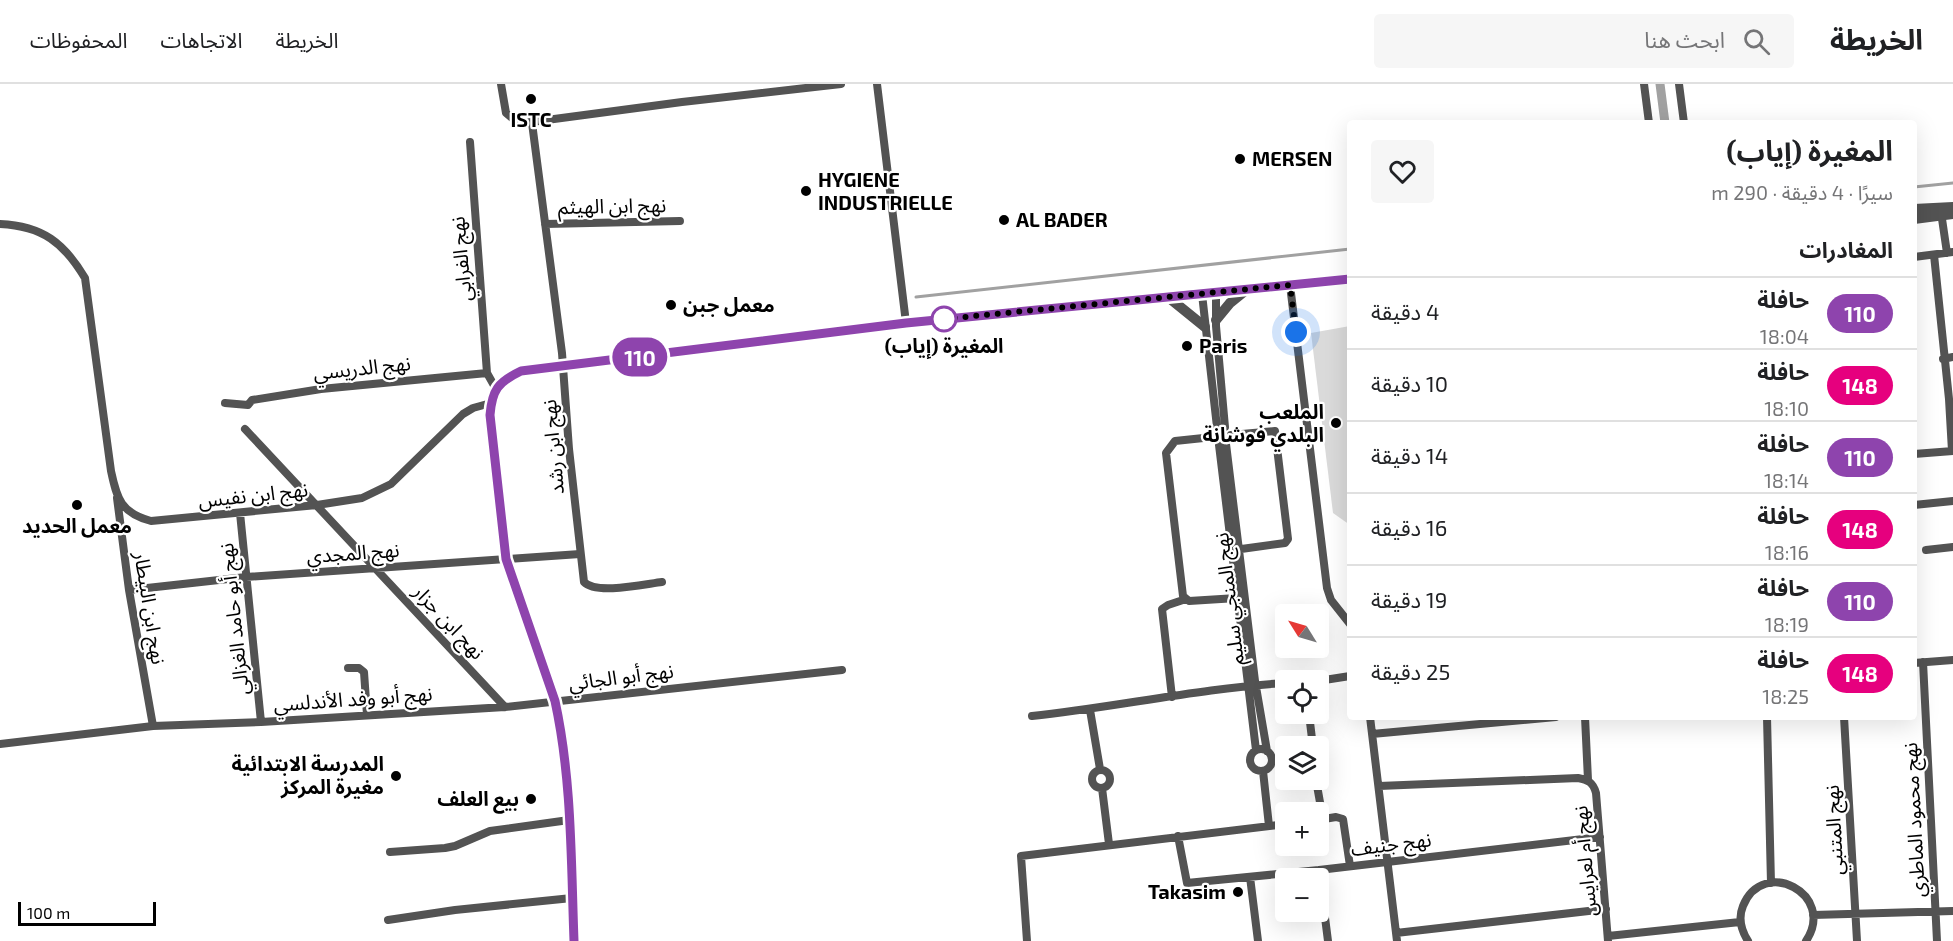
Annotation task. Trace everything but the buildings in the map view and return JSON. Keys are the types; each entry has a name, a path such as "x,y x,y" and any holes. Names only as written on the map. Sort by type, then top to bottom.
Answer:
{"street":[{"path":"501,84 503,109 517,122 528,123 841,84"},
{"path":"877,84 906,323"},
{"path":"1644,84 1649,120"},
{"path":"1679,84 1684,120"},
{"name":"نهج ابن رشد","path":"528,123 545,224 563,368 584,582 591,587 612,588 662,582"},
{"name":"نهج الفرابي","path":"470,142 487,373"},
{"path":"1917,218 1953,207"},
{"path":"1917,209 1953,214"},
{"path":"1917,257 1950,253 1941,211"},
{"name":"نهج ابن الهيثم","path":"545,224 680,221"},
{"path":"0,224 17,224 56,240 73,259 85,278 116,495"},
{"path":"1917,454 1952,451 1951,399 1943,358 1934,255"},
{"path":"574,941 569,820 560,724 555,701 506,559 491,430 491,403 496,389 502,382 521,371 563,368 906,323 1347,279"},
{"path":"1290,285 1328,588 1331,600 1347,618"},
{"path":"1216,320 1230,303 1246,290"},
{"path":"1213,437 1221,427 1216,293"},
{"path":"1202,294 1221,427 1231,435"},
{"path":"1168,297 1205,327"},
{"path":"1943,358 1953,357"},
{"path":"487,373 496,389"},
{"name":"نهج الدريسي","path":"225,403 248,405 252,400 321,388 487,373"},
{"name":"نهج ابن نفيس","path":"116,495 128,512 151,521 317,505 362,498 379,492 391,484 463,414 473,408 491,403"},
{"name":"نهج ابن جزار","path":"245,429 505,706"},
{"path":"1186,599 1183,597 1166,453 1175,441 1213,437 1223,444 1231,435 1275,430 1288,539 1286,543 1235,550"},
{"name":"نهج المنجي سليم","path":"1223,444 1252,685 1256,750"},
{"name":"نهج ابن البيطار","path":"116,495 129,590 153,726"},
{"path":"1917,505 1953,501"},
{"name":"نهج أبو حامد الغزالي","path":"240,513 261,722"},
{"path":"1926,550 1953,547"},
{"name":"نهج المنجي سليم","path":"1235,550 1237,598 1252,685 1267,751"},
{"name":"نهج المجدي","path":"129,590 246,577 580,554"},
{"path":"1172,698 1162,609 1186,599 1237,598"},
{"path":"1918,662 1953,660"},
{"name":"نهج محمود الماطري","path":"1918,662 1937,941"},
{"path":"348,668 359,668 364,672 367,715"},
{"name":"نهج أبو الجائي","path":"555,701 842,670"},
{"path":"1329,679 1347,676"},
{"path":"1032,716 1275,684"},
{"name":"نهج أبو وفد الأندلسي","path":"0,744 153,726 261,722 555,701"},
{"path":"1090,710 1100,769"},
{"path":"1370,720 1397,937 1606,909"},
{"path":"1372,734 1524,720"},
{"name":"نهج أم لعرايس","path":"1585,720 1588,780"},
{"path":"1767,720 1771,883"},
{"name":"نهج المتنبي","path":"1844,720 1857,941"},
{"path":"1256,750 1267,751 1272,756 1272,764 1263,771 1256,769 1251,763 1251,756 1256,750"},
{"path":"1100,769 1107,771 1110,778 1108,785 1102,788 1095,786 1091,780 1093,773 1100,769"},
{"path":"1263,771 1269,826"},
{"name":"نهج أم لعرايس","path":"1379,786 1578,778 1588,780 1594,785 1596,793 1608,938"},
{"path":"1102,788 1109,844"},
{"path":"1329,818 1343,819 1350,866"},
{"path":"390,852 445,848 490,831 569,820"},
{"path":"1027,941 1021,856 1275,825"},
{"name":"نهج جنيف","path":"1178,836 1186,883 1275,874"},
{"name":"نهج جنيف","path":"1329,869 1600,837"},
{"path":"1250,877 1258,941"},
{"path":"1748,941 1740,922 1741,912 1747,898 1757,888 1771,883 1786,884 1799,890 1809,901 1813,915 1811,931 1806,941"},
{"path":"388,920 455,910 573,898"},
{"path":"1813,915 1953,911"},
{"path":"1325,922 1328,941"},
{"path":"1608,938 1740,922"}],"shaded area":[{"name":"الملعب البلدي فوشانة","path":"1347,327 1347,523 1333,513 1311,333"}],"waterway":[{"path":"1660,84 1665,120"},
{"path":"1917,187 1953,183"},
{"path":"916,297 1347,249"}],"bus line":[{"name":"110","path":"574,941 569,820 560,724 555,701 506,559 490,415 496,389 502,382 521,371 563,368 906,323 1347,279"}],"place":[{"name":"ISTC","path":"531,99"},
{"name":"MERSEN","path":"1240,159"},
{"name":"HYGIENE INDUSTRIELLE","path":"806,191"},
{"name":"AL BADER","path":"1004,220"},
{"name":"معمل جبن","path":"671,305"},
{"name":"المغيرة (إياب)","path":"944,319"},
{"name":"Paris","path":"1187,346"},
{"name":"الملعب البلدي فوشانة","path":"1336,423"},
{"name":"معمل الحديد","path":"77,505"},
{"name":"المدرسة الابتدائية مغيرة المركز","path":"396,776"},
{"name":"بيع العلف","path":"531,799"},
{"name":"Takasim","path":"1238,892"}],"route":[{"path":"944,319 1290,285 1296,332"}]}
